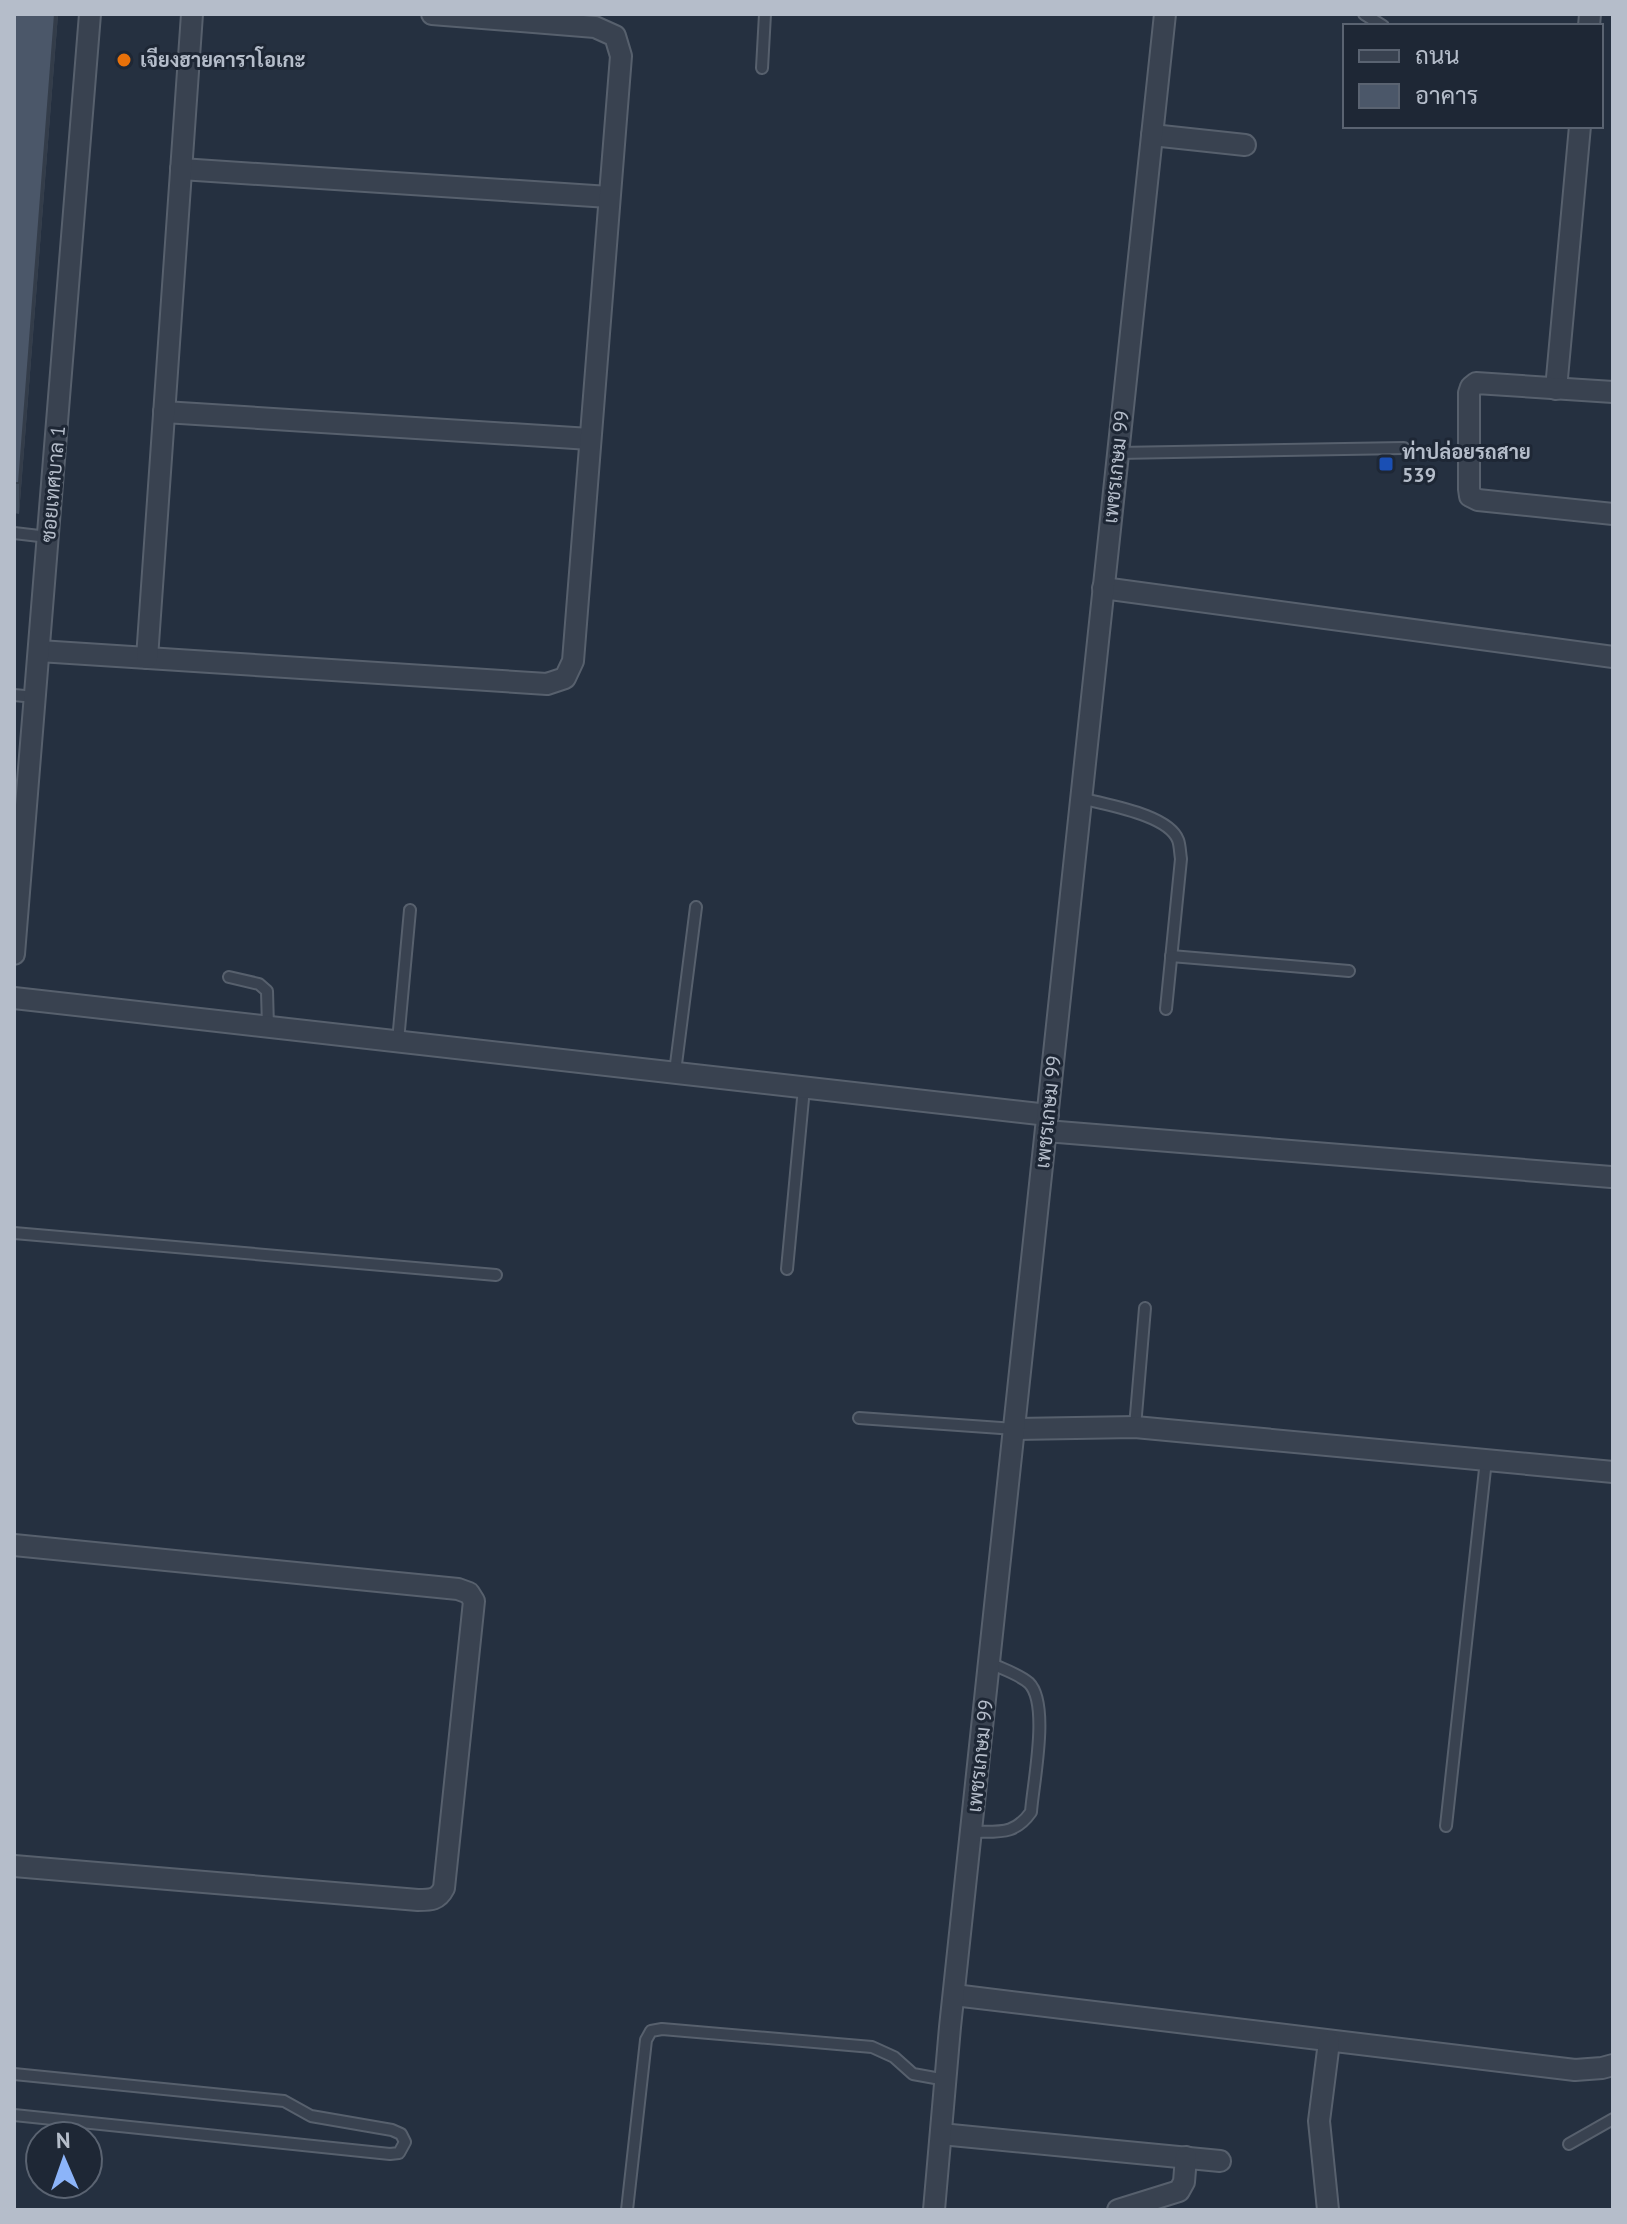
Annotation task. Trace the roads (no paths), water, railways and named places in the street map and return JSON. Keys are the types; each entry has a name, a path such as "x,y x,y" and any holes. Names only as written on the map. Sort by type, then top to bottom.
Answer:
{"street":[{"name":"ซอยเทศบาล 1","path":"14,954 22,745 35,697 90,14"},
{"path":"147,658 192,14"},
{"path":"39,651 547,684 565,678 573,661 621,56 615,36 595,27 432,14"},
{"name":"เพชรเกษม 99","path":"934,2210 954,1995 1165,14"},
{"path":"1556,389 1580,128"},
{"path":"1152,135 1245,145"},
{"path":"181,169 609,197"},
{"path":"1613,392 1476,383 1471,387 1470,496 1478,500 1613,514"},
{"path":"164,412 590,439"},
{"path":"1103,588 1613,657"},
{"path":"14,998 675,1072 1047,1123 1611,1177"},
{"path":"1015,1429 1135,1427 1613,1472"},
{"path":"14,1545 458,1589 469,1593 474,1601 444,1888 440,1896 418,1900 14,1866"},
{"path":"954,1995 1575,2070 1613,2065"},
{"path":"1328,2210 1319,2121 1329,2042"},
{"path":"941,2134 1220,2161"},
{"path":"1118,2210 1179,2191 1184,2182 1186,2157"}],"lane":[{"path":"762,68 765,14"},
{"path":"1117,453 1404,448"},
{"path":"14,533 49,537"},
{"path":"14,695 35,697"},
{"path":"1081,798 1149,816 1165,825 1177,838 1181,859 1166,1009"},
{"path":"675,1072 696,907"},
{"path":"398,1041 410,910"},
{"path":"1171,956 1349,971"},
{"path":"229,977 259,984 267,991 268,1027"},
{"path":"787,1269 804,1088"},
{"path":"14,1233 496,1275"},
{"path":"1135,1427 1145,1308"},
{"path":"859,1418 1015,1429"},
{"path":"1446,1826 1486,1460"},
{"path":"972,1832 1011,1831 1023,1824 1031,1812 1040,1713 1035,1691 1027,1680 990,1663"},
{"path":"627,2210 646,2040 651,2031 662,2029 872,2047 894,2057 913,2074 946,2080"},
{"path":"14,2074 284,2101 311,2116 392,2130 401,2134 405,2142 399,2153 390,2154 14,2115"},
{"path":"1569,2144 1613,2119"}],"place":[{"name":"เจียงฮายคาราโอเกะ","path":"124,60"},
{"name":"ท่าปล่อยรถสาย 539","path":"1386,464"}]}
